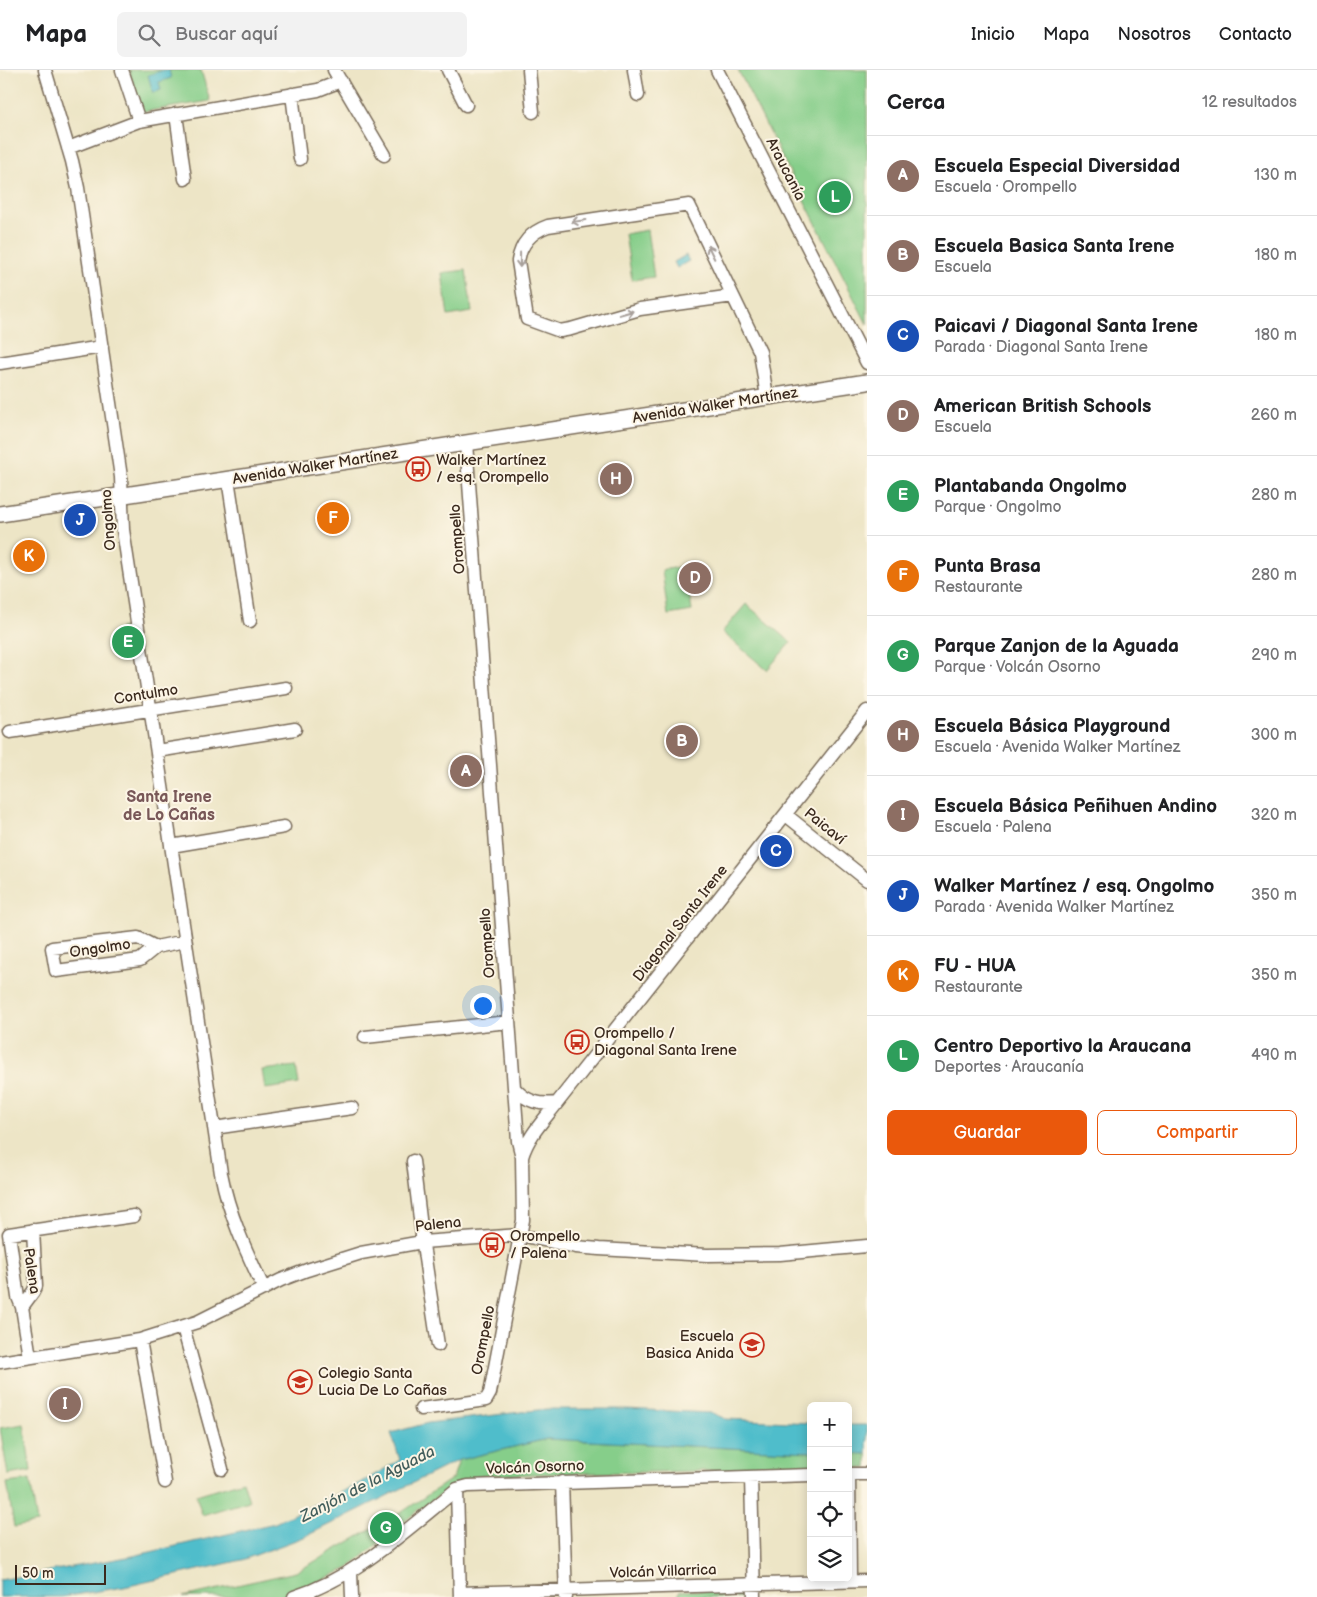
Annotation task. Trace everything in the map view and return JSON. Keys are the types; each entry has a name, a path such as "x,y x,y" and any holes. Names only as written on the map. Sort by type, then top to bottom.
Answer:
{"main road":[{"name":"Avenida Walker Martínez","path":"0,514 867,382"}],"street":[{"name":"Ongolmo","path":"45,70 78,188 121,477 122,524 221,1173 236,1228 264,1289"},
{"path":"122,70 139,121"},
{"path":"448,70 466,105"},
{"path":"529,70 533,112"},
{"path":"634,70 638,95"},
{"name":"Araucanía","path":"717,70 867,363"},
{"path":"68,148 139,121 318,90 338,76 384,155"},
{"path":"292,94 300,159"},
{"path":"176,114 185,179"},
{"path":"733,296 640,309 560,331 527,319 518,261 527,238 540,228 688,205 733,296 760,352 768,397"},
{"path":"0,363 102,347"},
{"name":"Orompello","path":"421,1410 486,1400 490,1393 523,1220 522,1157 518,1141 466,443"},
{"path":"228,479 250,621"},
{"name":"Contulmo","path":"10,732 286,688"},
{"name":"Diagonal Santa Irene","path":"522,1157 532,1136 557,1102 867,711"},
{"path":"157,751 295,729"},
{"name":"Paicaví","path":"786,815 867,880"},
{"path":"171,846 284,827"},
{"name":"Ongolmo","path":"156,948 138,938 52,948 56,971 140,960 156,948 186,941"},
{"path":"365,1038 510,1022"},
{"path":"515,1089 526,1099 536,1103 557,1102"},
{"path":"214,1128 352,1108"},
{"path":"413,1162 422,1242 438,1345"},
{"name":"Palena","path":"30,1357 22,1307 18,1297 9,1234 134,1216"},
{"name":"Palena","path":"22,1307 36,1286 33,1230"},
{"name":"Palena","path":"0,1362 140,1340 182,1327 307,1270 334,1260 381,1248 422,1242 520,1235 599,1249 698,1254 780,1254 867,1246"},
{"path":"182,1327 222,1469"},
{"path":"140,1340 165,1482"},
{"path":"852,1474 867,1474"},
{"name":"Volcán Osorno","path":"294,1597 328,1584 351,1572 457,1489 477,1484 807,1475"},
{"path":"751,1477 754,1591"},
{"path":"562,1482 566,1593"},
{"path":"457,1489 460,1595"},
{"path":"849,1492 850,1537"},
{"path":"351,1572 352,1597"},
{"name":"Volcán Villarrica","path":"852,1581 867,1581"},
{"name":"Volcán Villarrica","path":"460,1595 754,1591 840,1582"}],"green space":[{"path":"129,70 201,70 210,101 142,112"},
{"path":"738,70 867,70 867,324"},
{"path":"647,230 654,277 632,280 625,234"},
{"path":"466,270 472,312 448,316 442,273"},
{"path":"685,566 692,611 668,615 662,570"},
{"path":"746,604 791,642 767,670 722,632"},
{"path":"132,626 136,656 125,657 120,628"},
{"path":"296,1066 299,1084 265,1089 262,1070"},
{"path":"24,1424 31,1471 8,1475 0,1428"},
{"path":"547,1439 807,1452 807,1469 483,1475 457,1483 418,1510 349,1568 282,1597 183,1597 296,1572 402,1512 453,1478 459,1460"},
{"path":"852,1454 867,1454 867,1468 852,1469"},
{"path":"30,1480 37,1523 14,1527 7,1483"},
{"path":"243,1481 249,1501 202,1515 196,1495"},
{"path":"747,1589 748,1597 679,1597 679,1591"}],"water":[{"path":"169,70 171,78 159,82 161,90 153,93 148,75"},
{"path":"686,255 689,261 677,268 674,262"},
{"name":"Zanjón de la Aguada","path":"546,1409 626,1409 712,1413 726,1419 807,1423 807,1452 547,1439 459,1460 304,1537 242,1560 124,1587 61,1597 0,1597 0,1580 133,1556 275,1523 364,1481 400,1460 391,1433 428,1423"},
{"path":"852,1425 867,1425 867,1454 852,1454"}],"place":[{"name":"Centro Deportivo la Araucana","path":"835,197"},
{"name":"Walker Martínez / esq. Orompello","path":"418,469"},
{"name":"Escuela Básica Playground","path":"616,479"},
{"name":"Punta Brasa","path":"333,518"},
{"name":"Walker Martínez / esq. Ongolmo","path":"80,520"},
{"name":"FU - HUA","path":"29,556"},
{"name":"American British Schools","path":"695,578"},
{"name":"Plantabanda Ongolmo","path":"128,642"},
{"name":"Escuela Basica Santa Irene","path":"682,741"},
{"name":"Escuela Especial Diversidad","path":"466,771"},
{"name":"Paicavi / Diagonal Santa Irene","path":"776,851"},
{"name":"Orompello / Diagonal Santa Irene","path":"577,1042"},
{"name":"Orompello / Palena","path":"492,1245"},
{"name":"Escuela Basica Anida","path":"752,1345"},
{"name":"Colegio Santa Lucia De Lo Cañas","path":"300,1382"},
{"name":"Escuela Básica Peñihuen Andino","path":"65,1404"},
{"name":"Parque Zanjon de la Aguada","path":"386,1528"}],"district":[{"name":"Santa Irene de Lo Cañas","path":"169,805"}]}
